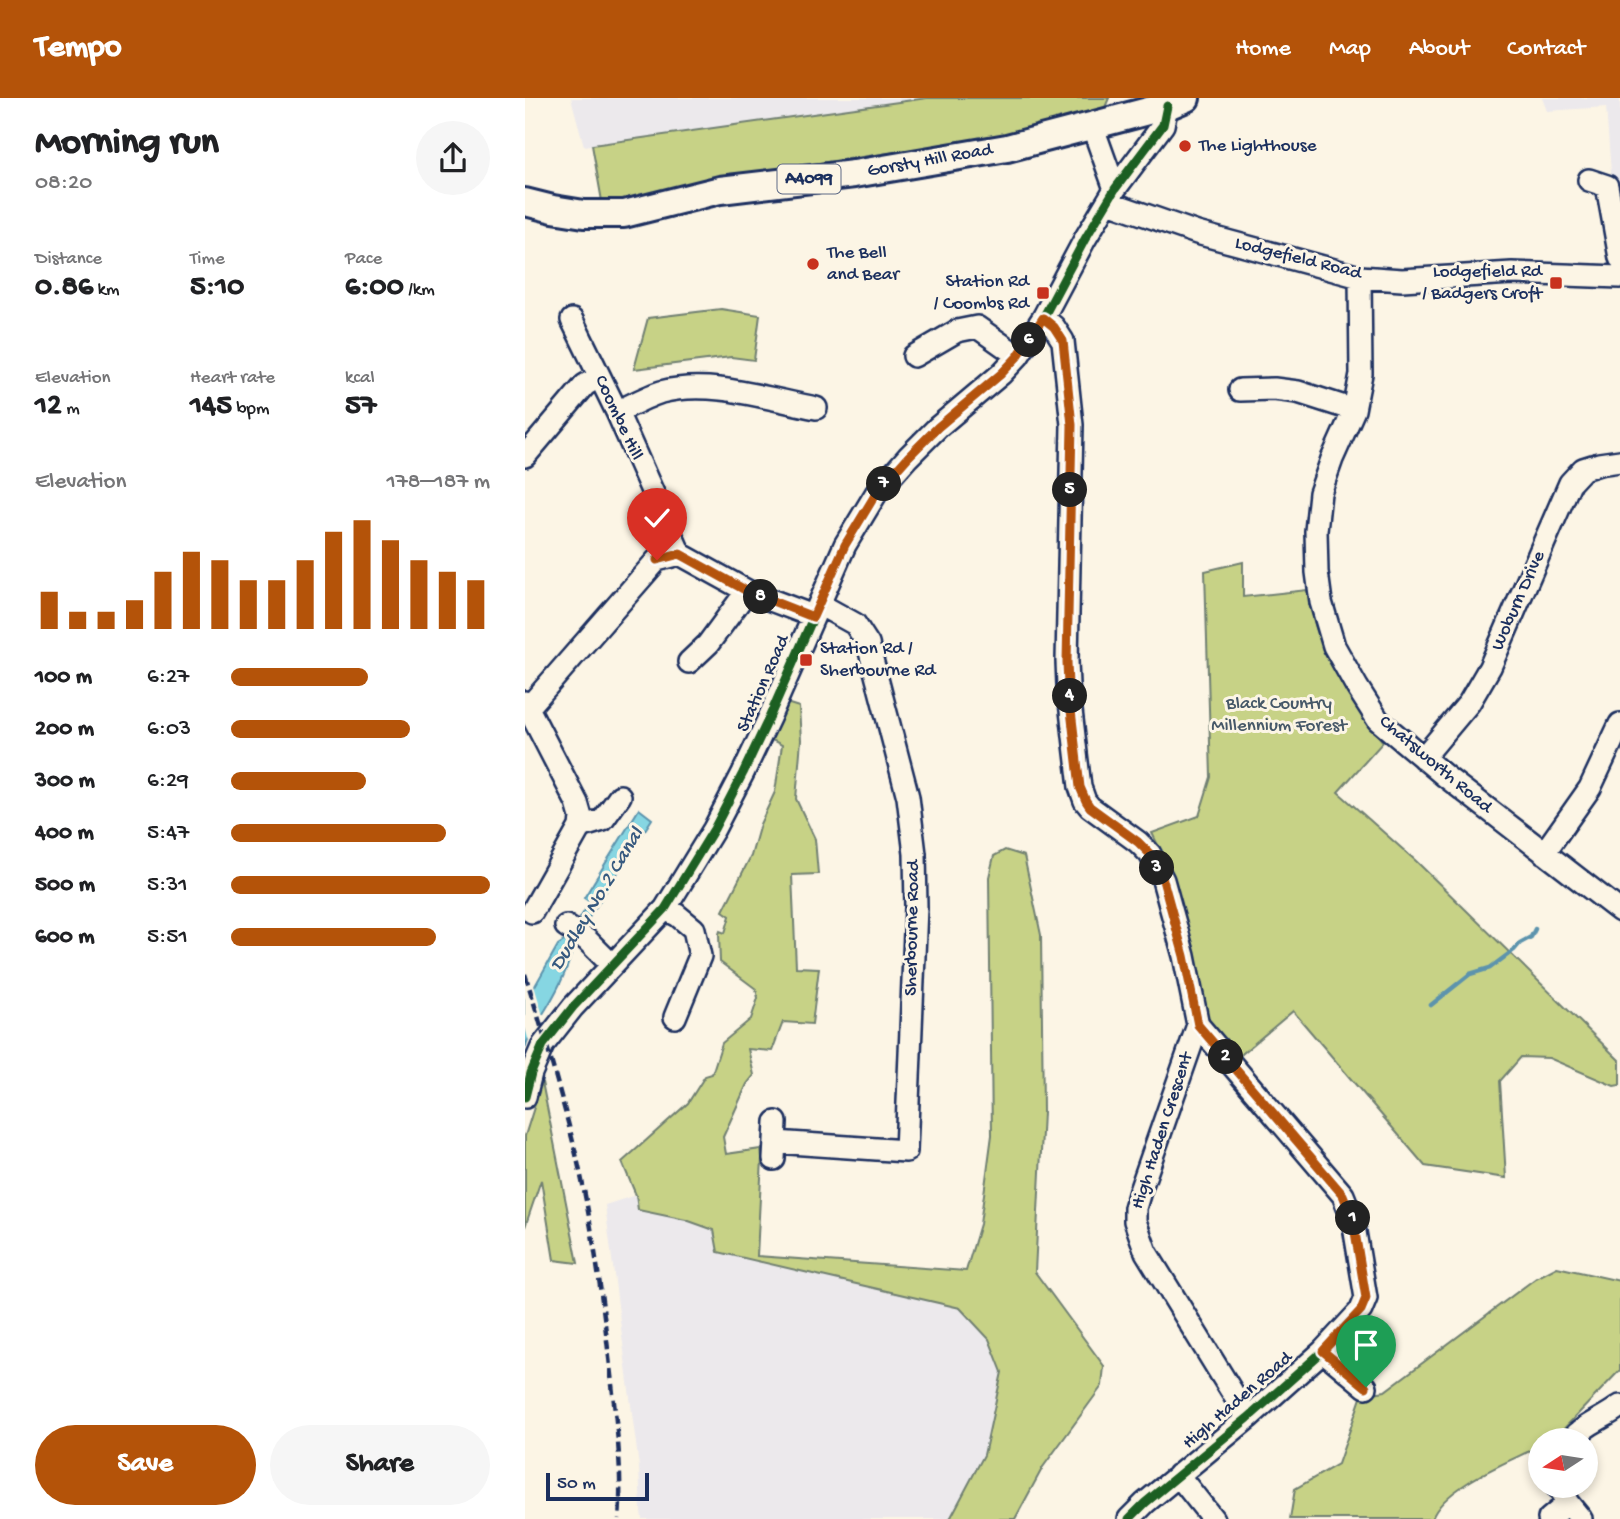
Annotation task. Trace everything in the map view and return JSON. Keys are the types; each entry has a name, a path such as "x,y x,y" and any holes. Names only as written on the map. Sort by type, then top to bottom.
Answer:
{"main road":[{"name":"Gorsty Hill Road","path":"525,202 584,214 624,214 720,191 855,174 1007,148 1176,102"}],"street":[{"name":"Station Road","path":"525,1097 531,1073 543,1045 573,1007 665,909 713,829 769,718 845,545 877,492 930,435 1018,356 1043,318 1112,195 1163,125 1176,102"},
{"path":"1092,125 1112,195"},
{"path":"1589,180 1607,186 1620,258"},
{"name":"Lodgefield Road","path":"1112,195 1198,233 1360,276 1402,280 1512,273 1620,277"},
{"name":"Chatsworth Road","path":"1360,276 1361,374 1354,410 1320,493 1316,531 1321,602 1334,646 1378,720 1620,911"},
{"name":"High Haden Road","path":"1043,318 1054,327 1063,341 1072,425 1067,662 1080,787 1090,807 1150,854 1163,880 1184,956 1198,1025 1343,1195 1358,1242 1366,1298 1361,1310 1323,1351 1129,1519"},
{"name":"Coombe Hill","path":"572,320 617,412 680,554"},
{"path":"914,356 957,331 977,327 1018,356"},
{"path":"525,456 585,385 599,377"},
{"path":"617,412 662,392 687,388 719,388 816,408"},
{"path":"1240,390 1274,389 1298,392 1354,410"},
{"name":"Woburn Drive","path":"1423,758 1469,703 1490,667 1570,483 1583,469 1620,461"},
{"path":"532,912 580,827 582,817 527,705 657,560 680,554 747,591 816,610"},
{"path":"689,662 716,650 747,591"},
{"name":"Sherbourne Road","path":"775,1141 906,1152 916,907 915,854 908,797 868,644 855,624 816,610"},
{"path":"1544,853 1590,788 1620,724"},
{"path":"580,827 603,820 619,796"},
{"path":"665,909 694,929 700,956 675,1017"},
{"path":"566,926 587,940 612,965"},
{"name":"High Haden Crescent","path":"1198,1025 1140,1191 1135,1208 1135,1221 1146,1252 1248,1418"},
{"path":"1323,1351 1366,1387"},
{"path":"1584,1428 1620,1406"},
{"path":"1178,1475 1213,1519"},
{"path":"1549,1519 1569,1503"}],"shaded area":[{"path":"571,98 933,98 584,146"},
{"path":"1542,98 1620,98 1620,207 1611,173 1606,107 1547,111"},
{"path":"636,1195 758,1223 757,1256 966,1271 1049,1290 1104,1366 1102,1386 1043,1467 1015,1519 642,1519 639,1467 605,1205"}],"green space":[{"path":"927,98 1109,98 1104,110 1048,130 751,173 622,202 602,201 592,145"},
{"path":"721,309 760,315 754,360 731,357 634,369 648,318"},
{"name":"Black Country Millennium Forest","path":"1243,562 1243,597 1307,590 1316,628 1328,659 1353,701 1383,742 1338,792 1416,861 1620,1061 1620,1085 1614,1086 1549,1058 1521,1057 1500,1081 1506,1178 1425,1166 1293,1011 1237,1058 1212,1031 1206,1016 1173,876 1152,833 1199,816 1211,777 1205,571"},
{"path":"783,702 799,707 801,740 796,799 815,839 818,874 792,875 796,967 819,968 812,1024 783,1022 772,1051 748,1049 754,1075 747,1084 723,1137 726,1154 761,1149 757,1256 966,1271 980,1224 992,1135 989,877 994,856 1005,850 1024,856 1041,935 1043,1112 1035,1272 1104,1366 1102,1386 1043,1467 1015,1519 950,1519 984,1455 1002,1372 989,1339 960,1308 718,1252 714,1230 686,1220 638,1210 636,1195 622,1162 688,1103 705,1076 712,1074 722,1043 751,1019 758,998 756,989 720,962 719,934 720,931 725,933 730,916 723,911 751,856 760,824 775,792 782,745 768,738"},
{"path":"542,1082 578,1263 554,1260 541,1180 525,1227 525,1136"},
{"path":"1557,1267 1620,1281 1620,1370 1565,1428 1528,1428 1528,1452 1463,1486 1439,1507 1432,1519 1290,1519 1295,1489 1338,1464 1362,1395 1385,1391 1536,1278"}],"water":[{"name":"Dudley No.2 Canal","path":"639,809 652,819 574,941 560,985 531,1032 525,1048 525,999 558,945 567,939 590,902 584,898"}],"pier":[{"path":"533,982 544,1019 530,1044 525,1028 525,993"}],"waterway":[{"path":"1431,1005 1470,974 1490,968 1531,937 1535,929"}],"railway":[{"path":"525,974 567,1117 591,1226 617,1429 619,1519"}],"cycle path":[{"path":"525,1097 531,1073 543,1045 573,1007 665,909 714,829 769,718 845,545 877,492 938,427 1001,374 1018,356 1043,318 1115,189 1163,125 1167,106"},
{"path":"1043,318 1054,327 1063,341 1072,425 1067,661 1080,787 1090,807 1150,854 1163,880 1184,956 1198,1025 1343,1195 1353,1220 1366,1298 1361,1310 1323,1351 1129,1519"}],"place":[{"name":"The Lighthouse","path":"1185,146"},
{"name":"The Bell and Bear","path":"813,264"},
{"name":"Lodgefield Rd / Badgers Croft","path":"1556,283"},
{"name":"Station Rd / Coombs Rd","path":"1043,293"},
{"name":"Station Rd / Sherbourne Rd","path":"806,660"}],"route":[{"path":"657,560 680,554 747,591 813,617 845,545 877,492 938,427 1001,374 1018,356 1043,318 1054,327 1063,341 1072,425 1067,662 1080,787 1090,807 1150,854 1163,880 1184,956 1198,1025 1343,1195 1349,1207 1358,1242 1366,1298 1361,1310 1323,1351 1366,1387"}]}
